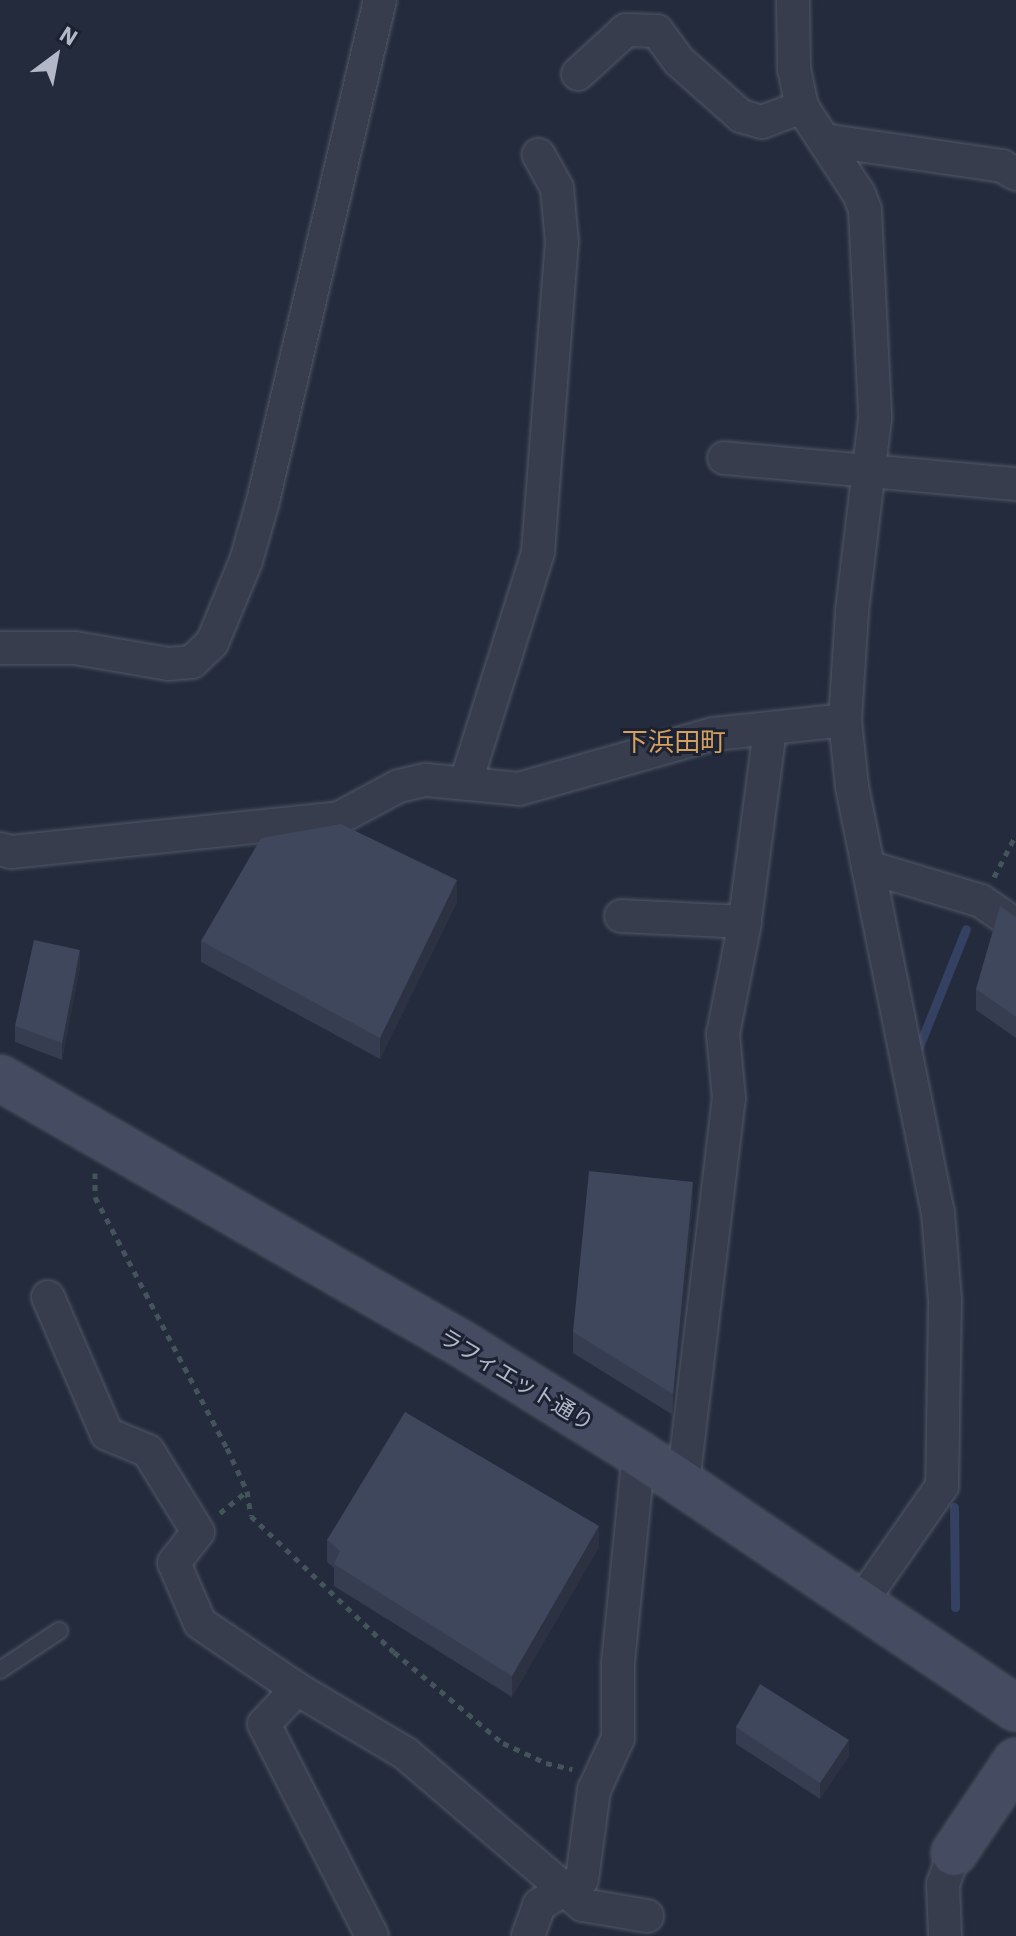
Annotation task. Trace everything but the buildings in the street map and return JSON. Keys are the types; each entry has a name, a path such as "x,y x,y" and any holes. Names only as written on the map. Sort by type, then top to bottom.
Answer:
{"street":[{"path":"0,648 75,648 169,664 192,662 212,643 246,561 263,501 380,0"},
{"path":"793,0 794,69 802,107 859,194 865,210 875,418 871,474 852,612 845,720 852,787 938,1212 945,1300 942,1486 861,1602"},
{"path":"578,74 626,30 657,31 679,61 741,116 762,122 802,107"},
{"path":"824,140 1002,166 1016,174"},
{"path":"466,782 538,552 562,243 557,188 539,155"},
{"path":"724,458 871,474 1016,484"},
{"path":"0,849 11,852 339,818 399,786 426,780 519,789 714,734 845,720"},
{"path":"683,1483 729,1099 723,1034 745,922 770,729"},
{"path":"868,867 981,901 1016,925"},
{"path":"621,916 745,922"},
{"name":"ラフィエット通り","path":"0,1078 462,1344 639,1454 1016,1708"},
{"path":"48,1297 107,1434 148,1451 198,1532 174,1563 200,1623 297,1689 405,1753 583,1905 647,1916"},
{"path":"528,1936 539,1905 582,1879 594,1790 618,1738 618,1663 629,1582 639,1454"},
{"path":"297,1689 264,1724 372,1936"},
{"path":"945,1936 943,1884 954,1853 1016,1761"}],"lane":[{"path":"0,1670 59,1631"}],"path":[{"path":"981,901 1016,835"},
{"path":"93,1132 95,1197 227,1448 247,1491 251,1516 394,1652 503,1743 546,1763 600,1776"}],"waterway":[{"path":"918,1049 966,929"},
{"path":"954,1507 955,1607"}],"district":[{"name":"下浜田町","path":"674,742"}]}
